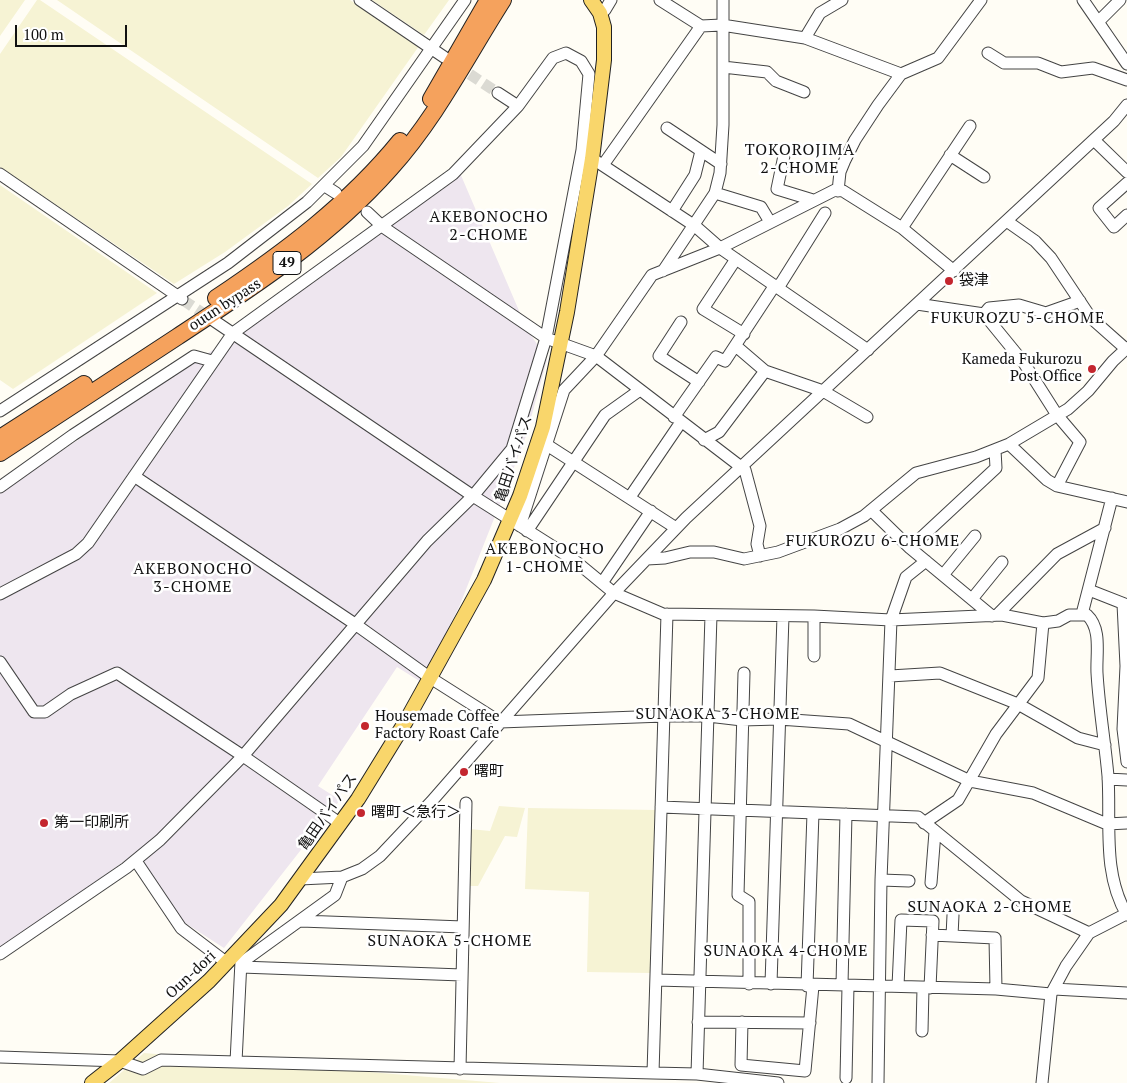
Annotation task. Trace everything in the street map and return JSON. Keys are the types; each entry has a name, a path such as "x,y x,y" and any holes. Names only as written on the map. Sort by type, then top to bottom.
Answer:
{"highway":[{"name":"ouun bypass","path":"0,438 260,268 339,205 382,162 421,114 458,55 488,0"},
{"name":"ouun bypass","path":"0,452 266,278 314,243 391,169 421,132 451,89 503,0"}],"main road":[{"name":"亀田バイパス","path":"300,879 341,824 406,720 484,580 519,526 543,427 560,345 592,158 604,60 604,27 600,13 591,0"},
{"name":"Oun-dori","path":"92,1083 236,965 241,949 269,920 300,879"}],"street":[{"path":"360,0 444,57"},
{"path":"0,411 180,298 282,223 325,186 363,146 465,0"},
{"path":"600,13 605,10 611,0"},
{"path":"663,271 695,226 715,193 721,164 723,0"},
{"path":"805,38 820,13 842,0"},
{"path":"838,190 840,172 855,140 901,74 938,58 981,0"},
{"path":"1083,0 1100,21 1127,64"},
{"path":"1100,21 1120,0"},
{"path":"664,1 701,26 722,25 805,38 901,74"},
{"path":"592,158 701,26"},
{"path":"0,594 76,554 88,543 233,333 453,174 518,106 553,58 566,53 581,61 589,74 592,158 546,338 517,438 512,449 473,496 426,541 243,756 160,840 136,861 0,954"},
{"path":"988,54 1004,63 1038,63 1061,72 1093,68 1127,80"},
{"path":"723,67 767,72 776,82 804,92"},
{"path":"498,93 518,106"},
{"path":"300,879 342,877 362,869 380,856 614,593 676,528 1008,222 1094,140 1127,105"},
{"path":"902,228 970,126"},
{"path":"667,128 721,164"},
{"path":"1094,140 1127,172"},
{"path":"672,211 695,175 701,151"},
{"path":"785,151 777,189 813,200"},
{"path":"950,155 984,178"},
{"path":"592,158 695,226 720,248 868,350"},
{"path":"0,174 180,298"},
{"path":"1127,183 1099,208 1114,226 1127,215"},
{"path":"325,186 336,193"},
{"path":"519,526 564,390 596,356 652,275 720,248 835,190 902,228 954,271"},
{"path":"715,193 761,208 770,222"},
{"path":"367,212 383,226 546,338 560,345 596,356 745,470 760,526 757,544 760,556"},
{"path":"630,497 716,357 726,361 737,347 825,214"},
{"path":"647,559 698,552 714,552 744,559 778,552 840,529 871,510 916,473 995,450 1009,444 1057,415 1088,391 1112,360 1127,349 1091,318 1051,258 1035,241 1008,222"},
{"path":"736,259 703,309 744,334"},
{"path":"984,314 990,308 1019,305 1046,314 1080,302"},
{"path":"917,304 984,314 1024,363 1057,415 1080,442 1057,486"},
{"path":"210,318 473,496 574,560 614,593 667,614 814,616 890,620 994,616 1043,623 1058,621 1069,615 1082,614 1093,621 1096,630 1097,674 1108,779 1108,824 1112,876 1118,898 1126,915 1089,933 1052,991 1042,1083"},
{"path":"681,322 659,356 699,382"},
{"path":"737,347 765,371 823,391 867,417"},
{"path":"0,487 73,435 194,356 212,361"},
{"path":"704,440 719,432 765,371"},
{"path":"519,526 574,462 605,415 640,390"},
{"path":"1009,444 1047,480 1057,486 1127,502"},
{"path":"547,445 676,528"},
{"path":"910,548 996,468 995,450"},
{"path":"134,476 355,624 429,677 500,722 708,716 742,720 780,719 849,724 970,781 1033,793 1108,824 1127,823"},
{"path":"1082,614 1112,498"},
{"path":"871,510 910,548 994,616"},
{"path":"602,583 651,511"},
{"path":"994,616 1057,554 1105,528"},
{"path":"943,575 975,536"},
{"path":"878,1083 881,880 890,676 890,620 906,577 926,561"},
{"path":"972,599 1002,562"},
{"path":"1089,590 1125,605 1127,666 1123,729 1127,762"},
{"path":"653,1073 667,614"},
{"path":"697,1074 711,616"},
{"path":"771,984 783,616"},
{"path":"814,616 814,656"},
{"path":"924,823 958,800 996,734 1038,678 1043,623"},
{"path":"0,662 34,712 45,712 71,694 117,673 243,756 341,824"},
{"path":"744,672 738,895 749,902 749,984"},
{"path":"890,676 940,674 1018,704 1078,738 1105,745"},
{"path":"1108,779 1127,780"},
{"path":"460,1069 466,803"},
{"path":"661,807 918,817 1021,901 1089,933"},
{"path":"742,1022 741,1065 805,1071 810,1023 814,813"},
{"path":"846,814 846,1078"},
{"path":"932,883 935,832"},
{"path":"136,861 181,928 236,965 462,975"},
{"path":"236,965 335,896 342,877"},
{"path":"881,880 909,881"},
{"path":"952,936 953,915"},
{"path":"898,986 901,920 933,921 922,1031"},
{"path":"301,921 463,927"},
{"path":"932,935 994,938 996,989"},
{"path":"236,965 236,1062"},
{"path":"656,980 810,986 898,986 1127,993"},
{"path":"698,1022 810,1023"},
{"path":"0,1057 120,1061 142,1069 161,1060 697,1074 778,1083"}],"shaded area":[{"path":"0,0 25,0 0,36"},
{"path":"37,0 40,0 312,184 288,206 225,252 174,284 0,167 0,54"},
{"path":"57,0 350,0 419,46 341,157 318,178"},
{"path":"372,0 449,0 424,35"},
{"path":"460,173 526,327 547,360 526,436 503,496 459,607 421,682 397,667 318,786 340,800 224,948 162,908 129,858 0,948 0,492 316,281"},
{"path":"0,185 157,293 13,389 0,380"},
{"path":"499,806 525,808 517,837 505,836 478,886 468,886 470,829 490,831"},
{"path":"528,808 657,810 650,973 587,972 589,892 525,889"},
{"path":"144,1053 500,1083 109,1083"}],"tunnel":[{"path":"456,65 498,93"},
{"path":"183,300 210,318"}],"place":[{"name":"袋津","path":"949,281"},
{"name":"Kameda Fukurozu Post Office","path":"1092,369"},
{"name":"Housemade Coffee Factory Roast Cafe","path":"365,726"},
{"name":"曙町","path":"464,772"},
{"name":"曙町＜急行＞","path":"361,813"},
{"name":"第一印刷所","path":"44,823"}],"district":[{"name":"TOKOROJIMA 2-CHOME","path":"800,159"},
{"name":"AKEBONOCHO 2-CHOME","path":"489,226"},
{"name":"FUKUROZU 5-CHOME","path":"1018,318"},
{"name":"FUKUROZU 6-CHOME","path":"873,541"},
{"name":"AKEBONOCHO 1-CHOME","path":"545,558"},
{"name":"AKEBONOCHO 3-CHOME","path":"193,578"},
{"name":"SUNAOKA 3-CHOME","path":"718,714"},
{"name":"SUNAOKA 2-CHOME","path":"990,907"},
{"name":"SUNAOKA 5-CHOME","path":"450,941"},
{"name":"SUNAOKA 4-CHOME","path":"786,951"}]}
